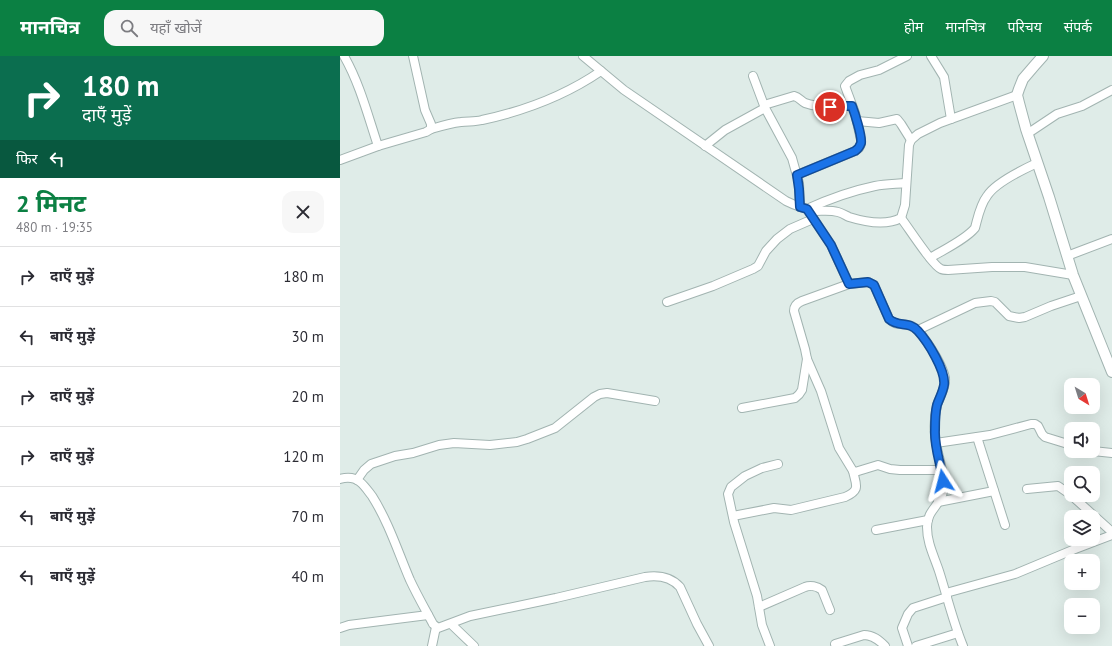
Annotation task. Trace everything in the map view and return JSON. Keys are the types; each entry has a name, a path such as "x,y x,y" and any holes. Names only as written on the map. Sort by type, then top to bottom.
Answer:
{"street":[{"path":"344,56 362,96 378,146"},
{"path":"413,56 424,110 431,124 431,129"},
{"path":"583,56 624,90 786,201 804,208 839,212 871,222 895,221 901,218 905,205 909,145 911,140 918,134 940,123 1017,95"},
{"path":"797,175 859,148 861,144 857,121 844,86 846,83 860,75 879,70 907,56"},
{"path":"931,56 944,77 951,119"},
{"path":"1043,56 1035,60 1023,79 1017,95 1027,134 1066,256 1112,372"},
{"path":"340,160 378,146 456,122 483,120 526,108 561,94 588,80 601,71"},
{"path":"753,76 765,106 789,152 797,175 804,208 831,245 849,284"},
{"path":"1027,134 1057,114 1082,106 1112,90"},
{"path":"705,146 726,130 765,106 794,96 809,104 830,107 852,106"},
{"path":"857,121 879,124 897,119 902,124 911,140"},
{"path":"930,258 966,236 975,228 980,206 990,192 1021,171 1037,163"},
{"path":"804,208 856,191 877,186 906,183"},
{"path":"901,218 930,258 942,270 1025,267 1073,275"},
{"path":"667,302 753,269 758,266 766,251 777,239 790,229 813,219"},
{"path":"1066,256 1112,240"},
{"path":"733,516 774,508 791,510 845,497 852,494 856,490 853,471 839,448 821,391 807,359 794,311 796,305 802,301 849,284 871,283 874,285 889,319 897,324 906,324 918,330 928,343 944,376 944,387 936,411 935,429 943,490 942,496 930,512 927,526 929,542 963,646"},
{"path":"918,330 975,303 991,300 1009,316 1019,318 1081,296"},
{"path":"742,408 795,398 801,394 807,359"},
{"path":"357,480 364,470 372,464 395,456 413,453 439,445 454,443 490,445 522,441 555,428 594,397 600,394 607,393 655,401"},
{"path":"936,443 977,437 1035,424 1045,437 1064,443"},
{"path":"977,437 1005,525"},
{"path":"1100,452 1112,453"},
{"path":"770,646 762,625 752,578 733,516 728,494 731,486 751,472 778,464"},
{"path":"853,471 878,465 890,469 900,470 941,470"},
{"path":"340,479 350,478 357,480 366,488 382,514 411,581 428,615 433,624 438,628 477,614 556,598 645,577 661,576 671,579 680,587 709,646"},
{"path":"1027,489 1058,486 1064,490"},
{"path":"938,502 994,492"},
{"path":"908,646 902,628 910,610 916,606 946,595 1015,574 1112,533 1079,502"},
{"path":"876,530 928,520"},
{"path":"759,607 804,586 811,585 822,590 830,610"},
{"path":"340,628 349,625 428,615"},
{"path":"451,624 474,646"},
{"path":"432,646 436,627"},
{"path":"916,646 958,633"},
{"path":"835,644 868,635 878,639 885,646"}],"route":[{"path":"830,107 852,106 857,121 861,144 855,151 797,175 800,207 807,209 831,245 849,284 868,282 874,285 889,319 897,324 906,324 918,330 928,343 940,365 945,380 937,405 935,435 943,481"}]}
